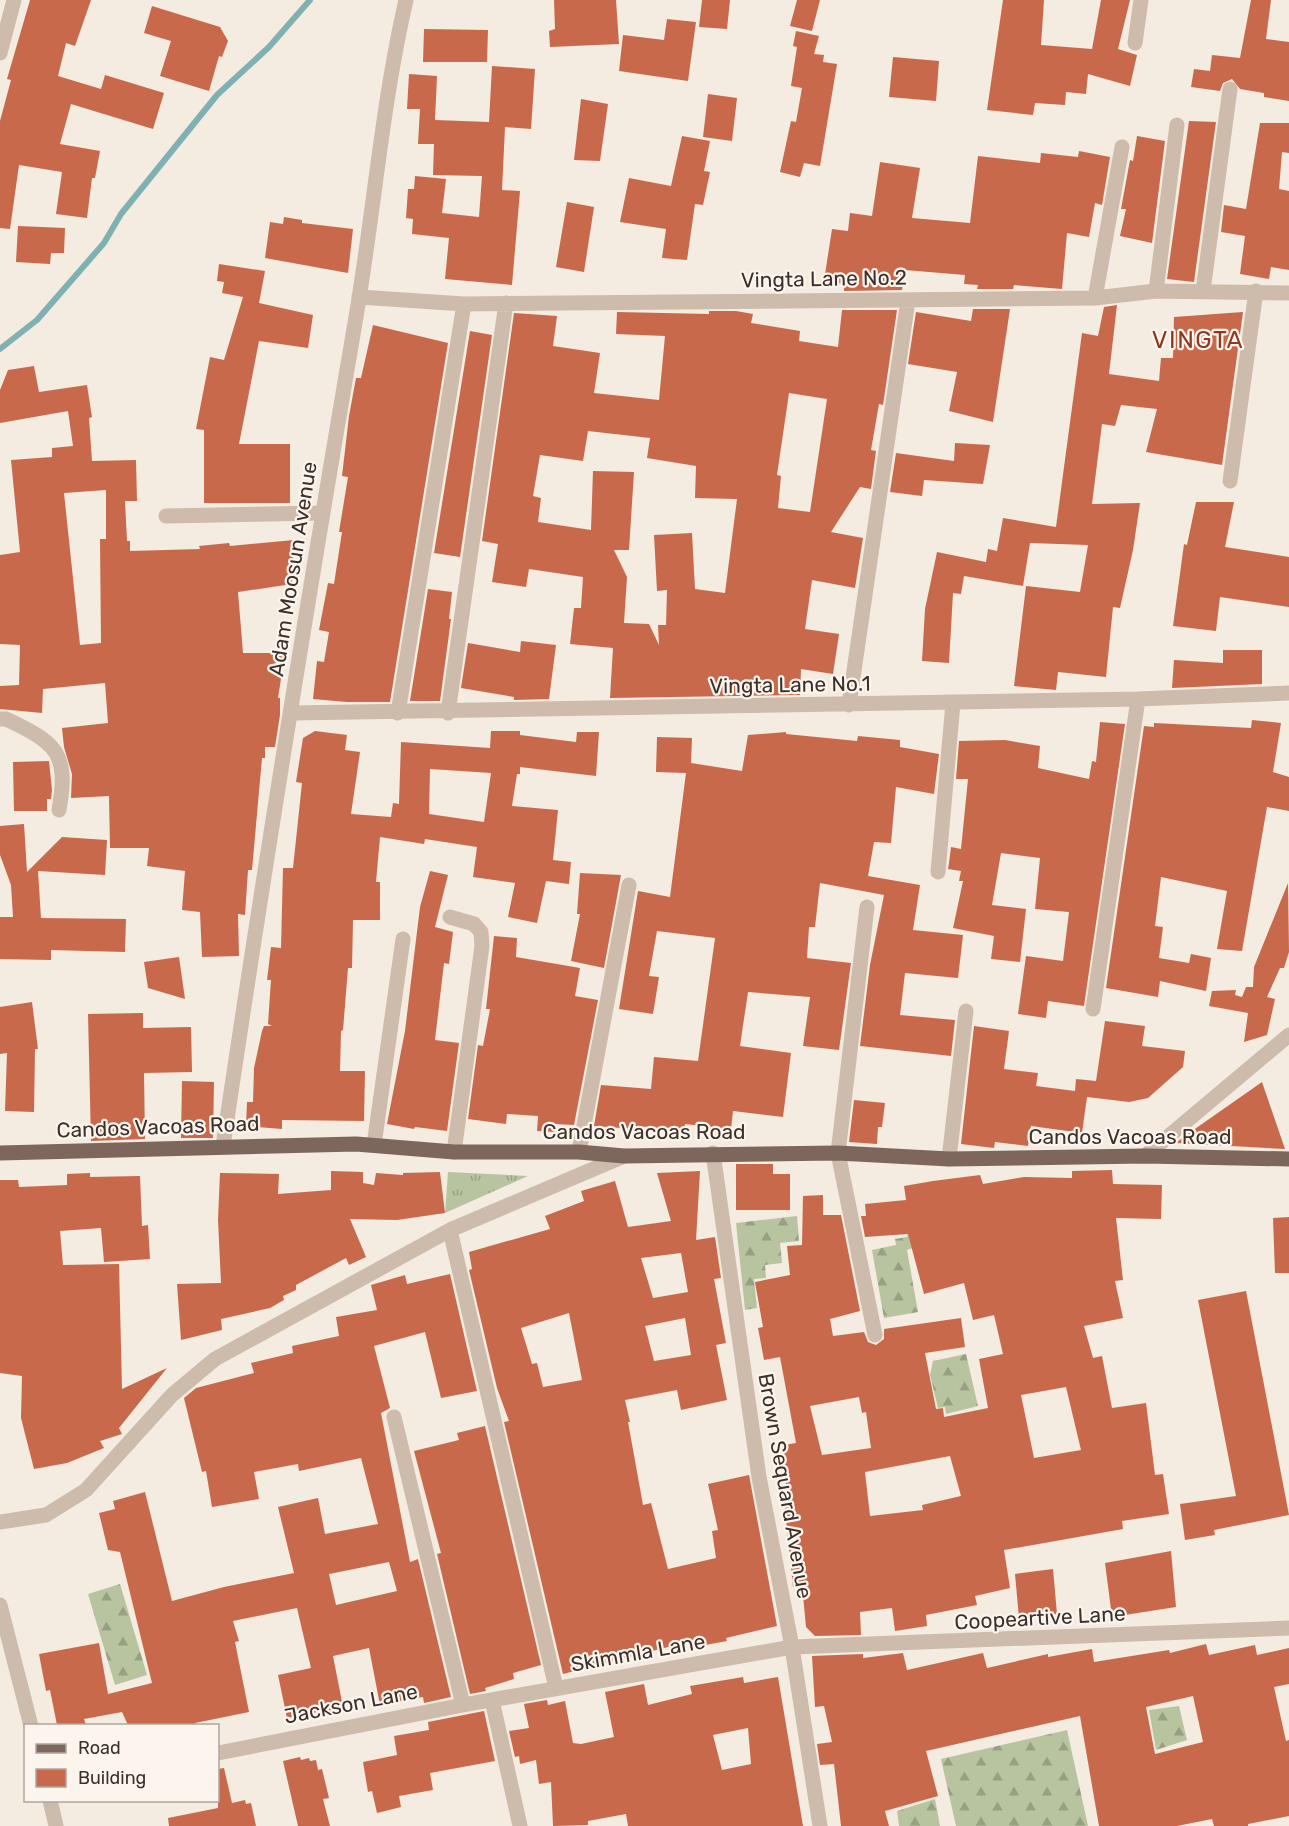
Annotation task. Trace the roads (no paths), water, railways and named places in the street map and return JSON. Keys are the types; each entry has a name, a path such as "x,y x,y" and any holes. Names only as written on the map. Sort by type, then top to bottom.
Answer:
{"main road":[{"name":"Candos Vacoas Road","path":"0,1153 224,1146 374,1145 454,1152 579,1152 624,1156 838,1153 949,1159 1145,1156 1289,1159"}],"street":[{"path":"0,53 14,0"},
{"name":"Adam Moosun Avenue","path":"224,1146 258,912 359,297 394,55 406,0"},
{"path":"1135,43 1141,0"},
{"path":"1203,291 1230,89"},
{"path":"1156,291 1177,125"},
{"path":"1095,298 1122,147"},
{"name":"Vingta Lane No.2","path":"359,297 464,304 1095,298 1156,291 1289,293"},
{"path":"1230,481 1256,291"},
{"path":"849,705 908,300"},
{"path":"448,713 506,303"},
{"path":"398,713 464,304"},
{"path":"166,516 322,513"},
{"name":"Vingta Lane No.1","path":"291,713 448,713 952,703 1289,693"},
{"path":"1093,1009 1138,699"},
{"path":"938,872 952,703"},
{"path":"0,719 6,719 41,735 60,757 65,780 59,810"},
{"path":"579,1152 629,885"},
{"path":"867,907 838,1153 875,1335"},
{"path":"450,917 474,924 482,932 454,1152"},
{"path":"374,1145 403,939"},
{"path":"949,1159 966,1011"},
{"path":"1145,1156 1289,1035"},
{"name":"Brown Sequard Avenue","path":"712,1153 759,1477 792,1647 820,1826"},
{"path":"0,1522 46,1515 86,1490 172,1395 214,1359 450,1230 624,1156"},
{"path":"450,1230 555,1688"},
{"path":"394,1417 463,1705"},
{"path":"0,1605 31,1724"},
{"name":"Coopeartive Lane","path":"792,1647 879,1646 1289,1628"},
{"name":"Skimmla Lane","path":"492,1700 792,1647"},
{"path":"492,1700 520,1826"},
{"name":"Jackson Lane","path":"219,1753 278,1739 492,1700"},
{"path":"50,1802 56,1826"}],"waterway":[{"path":"0,349 37,320 104,243 121,214 217,95 269,47 310,0"}],"district":[{"name":"VINGTA","path":"1198,340"}]}
